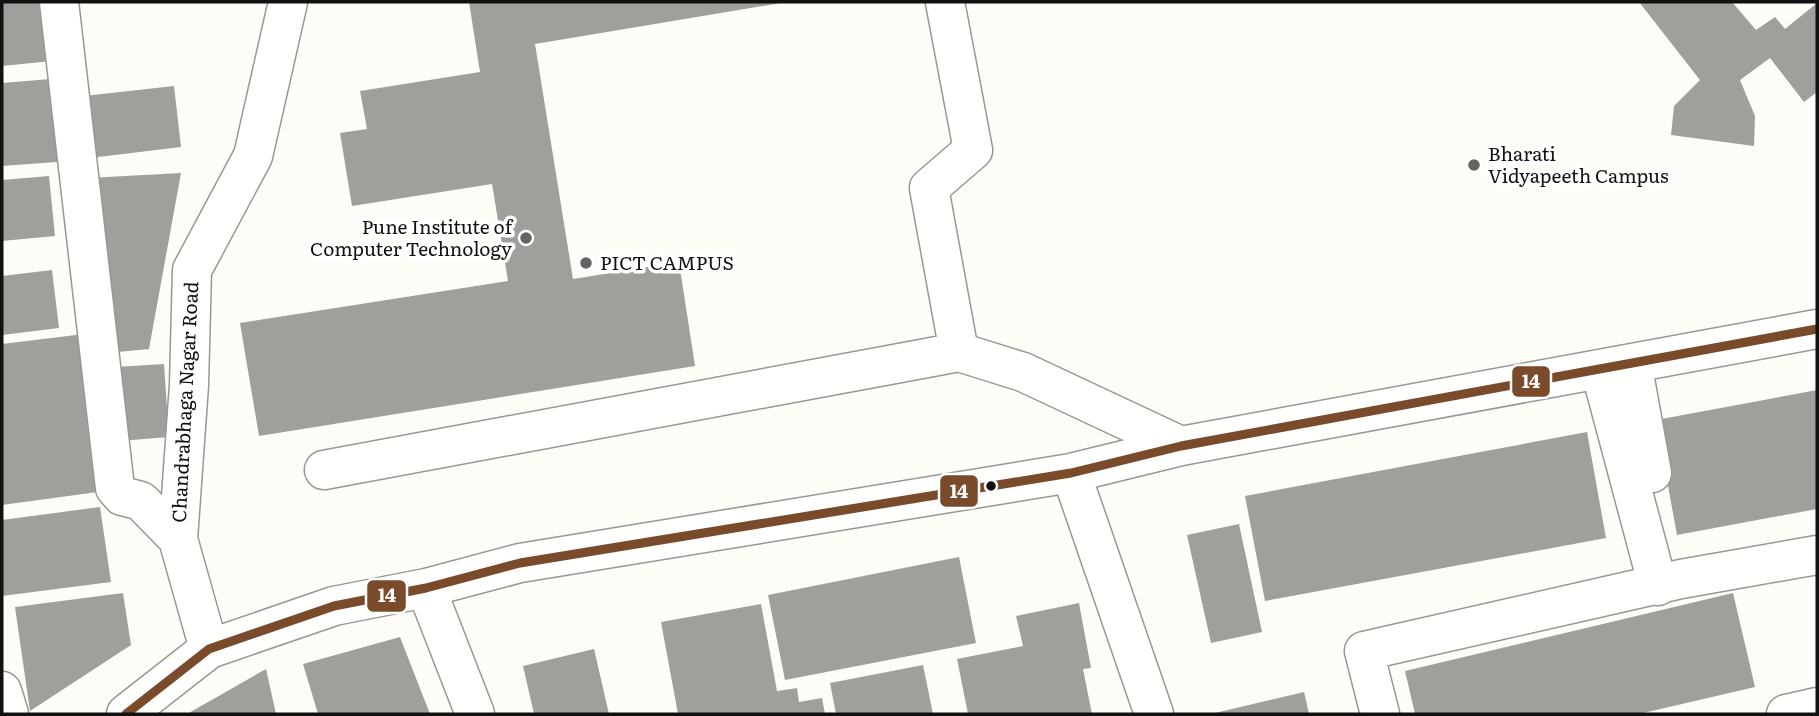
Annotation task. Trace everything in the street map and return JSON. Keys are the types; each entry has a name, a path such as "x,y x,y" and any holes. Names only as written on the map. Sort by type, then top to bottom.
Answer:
{"street":[{"path":"59,2 115,488 122,496 141,501 178,539"},
{"name":"Chandrabhaga Nagar Road","path":"209,649 178,539 189,385 192,270 253,156 288,2"},
{"path":"945,2 973,150 929,188 960,352"},
{"path":"126,714 209,649 334,606 426,587 520,563 1071,474 1181,446 1817,329"},
{"path":"324,470 960,352 1023,372 1181,446"},
{"path":"1616,366 1669,583"},
{"path":"1071,474 1154,714"},
{"path":"1380,714 1364,651 1669,583 1817,555"},
{"path":"426,587 475,714"},
{"path":"2,691 9,714"},
{"path":"1786,714 1817,707"}],"building":[{"path":"2,2 46,2 52,61 2,66"},
{"path":"469,2 787,2 535,44 573,279 679,262 695,366 259,436 240,323 508,281 492,184 352,206 340,133 367,129 360,91 480,72"},
{"path":"1639,2 1732,2 1756,30 1775,17 1785,29 1817,3 1817,92 1804,102 1770,58 1740,80 1755,116 1754,146 1671,135 1674,106 1700,80"},
{"path":"63,78 70,161 2,166 2,83"},
{"path":"174,86 181,147 90,158 84,96"},
{"path":"181,173 149,349 108,353 88,178"},
{"path":"49,176 55,236 2,241 2,180"},
{"path":"52,270 59,328 2,335 2,276"},
{"path":"84,334 105,491 2,505 2,344"},
{"path":"164,364 169,437 119,441 115,367"},
{"path":"1817,390 1817,509 1677,535 1656,420"},
{"path":"1587,432 1606,538 1265,601 1245,496"},
{"path":"100,507 111,582 2,596 2,520"},
{"path":"1239,524 1262,632 1211,643 1187,535"},
{"path":"959,557 976,643 785,680 768,595"},
{"path":"123,593 131,645 30,711 15,607"},
{"path":"1733,593 1755,687 1639,714 1415,714 1405,671"},
{"path":"1079,603 1091,668 1083,669 1092,714 968,714 957,659 1023,646 1016,616"},
{"path":"761,604 777,691 797,688 799,702 822,698 825,714 678,714 661,622"},
{"path":"400,637 430,714 318,714 303,664"},
{"path":"594,649 609,714 534,714 523,666"},
{"path":"923,665 933,714 836,714 830,683"},
{"path":"266,669 276,714 187,714"},
{"path":"1304,692 1309,714 1215,713"}],"transit line":[{"name":"14","path":"126,714 209,649 334,606 426,588 520,563 1071,473 1181,446 1817,329"}],"place":[{"name":"Bharati Vidyapeeth Campus","path":"1474,165"},
{"name":"Pune Institute of Computer Technology","path":"526,238"},
{"name":"PICT CAMPUS","path":"586,263"}]}
